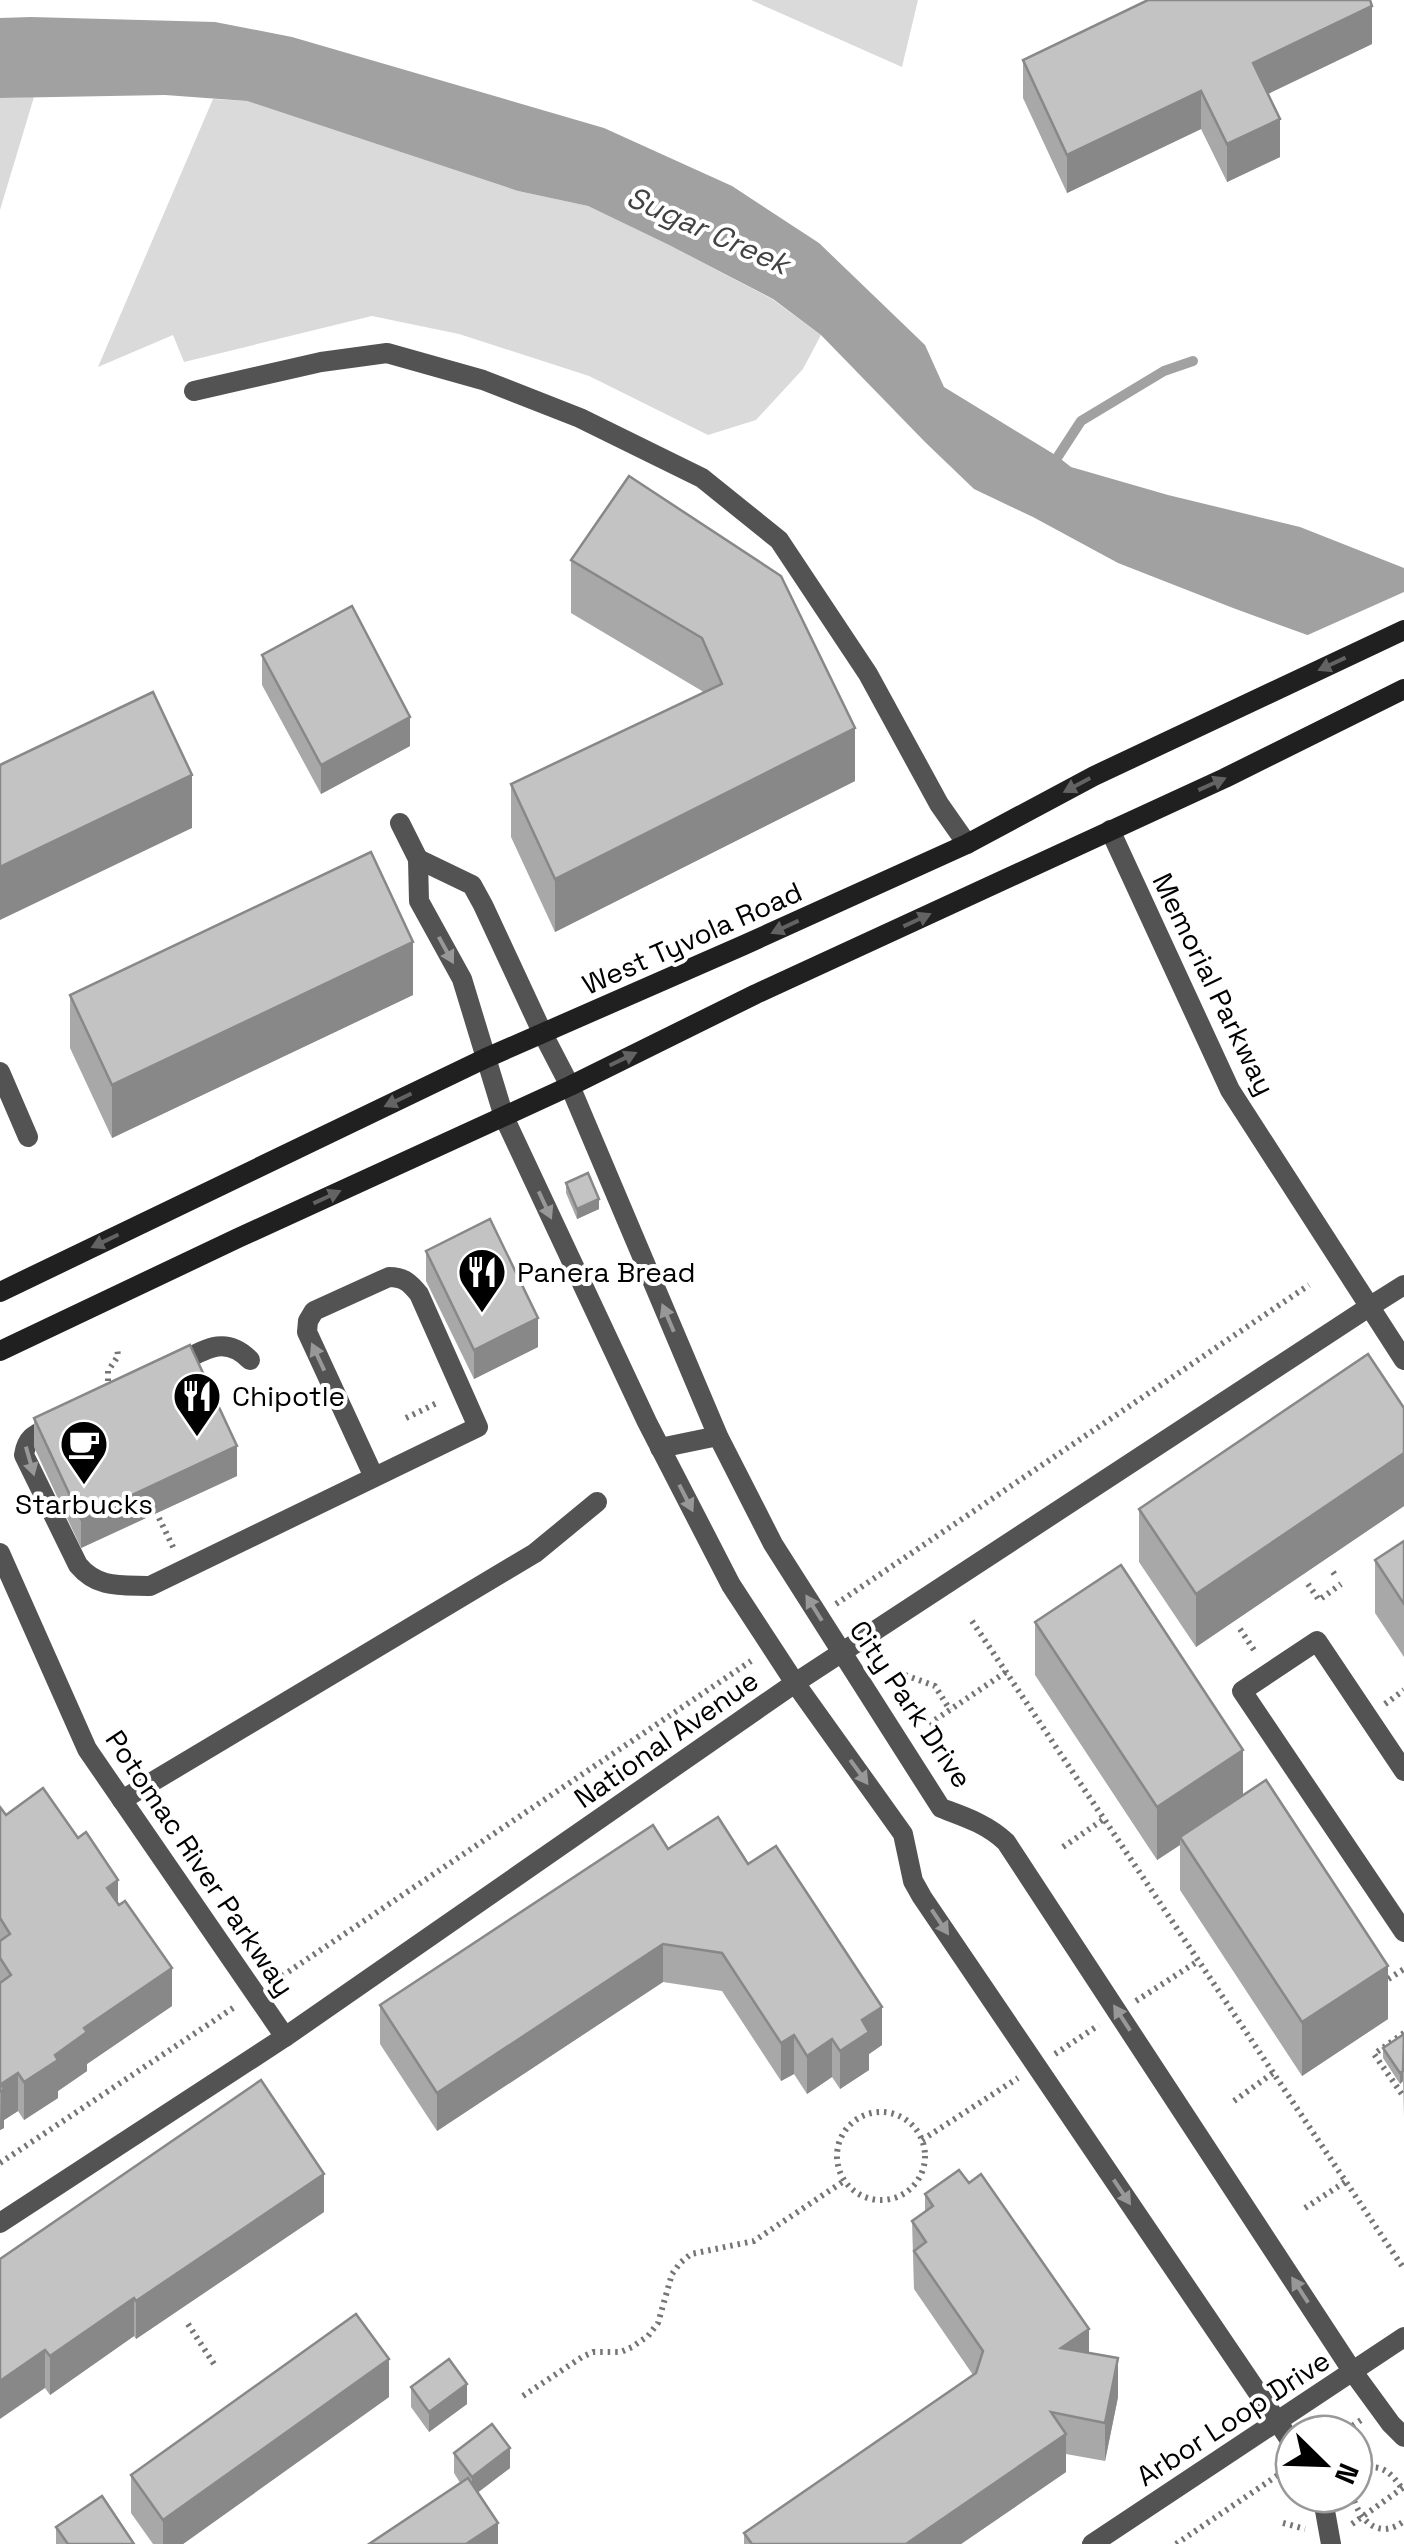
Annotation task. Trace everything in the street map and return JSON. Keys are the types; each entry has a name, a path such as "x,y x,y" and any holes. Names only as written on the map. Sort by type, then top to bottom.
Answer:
{"main road":[{"name":"West Tyvola Road","path":"0,1292 486,1058 966,844 1094,776 1404,630"},
{"path":"0,1351 570,1086 756,994 1226,778 1404,689"}],"street":[{"path":"194,391 321,362 386,354 483,380 580,418 702,478 779,540 868,674 939,804 966,844"},
{"path":"400,822 418,859 419,900 462,979 504,1116 660,1448 731,1585 795,1683 903,1834 913,1882 922,1897 1274,2417"},
{"name":"Memorial Parkway","path":"1110,830 1230,1090 1404,1360"},
{"name":"City Park Drive","path":"418,859 472,885 484,905 570,1086 718,1436 774,1544 941,1808 994,1830 1006,1842 1353,2372 1404,2437"},
{"path":"0,1072 28,1138"},
{"path":"80,1413 32,1436 24,1455 78,1565 87,1575 98,1582 150,1586 478,1427 419,1294 399,1277 314,1311 306,1332 374,1477"},
{"name":"National Avenue","path":"0,2223 285,2037 795,1683 1404,1284"},
{"path":"162,1372 212,1347 227,1344 250,1360"},
{"path":"660,1448 718,1436"},
{"path":"122,1800 534,1554 597,1502"},
{"name":"Potomac River Parkway","path":"0,1553 87,1748 285,2037"},
{"path":"1404,1770 1317,1641 1242,1691 1404,1932"},
{"name":"Arbor Loop Drive","path":"1288,2414 1404,2337"},
{"name":"Arbor Loop Drive","path":"1092,2544 1274,2423"},
{"path":"1326,2514 1331,2544"}],"path":[{"path":"848,1596 1309,1286"},
{"path":"108,1381 118,1346"},
{"path":"1308,1584 1319,1600 1337,1578"},
{"path":"972,1621 1404,2269"},
{"path":"271,1982 754,1660"},
{"path":"929,1724 1006,1672"},
{"path":"905,1675 935,1686 950,1710"},
{"path":"1063,1846 1104,1819"},
{"path":"1131,2005 1198,1961"},
{"path":"1382,1984 1404,1969"},
{"path":"0,2163 237,2005"},
{"path":"1050,2057 1102,2023"},
{"path":"1404,2033 1374,2054 1404,2096"},
{"path":"1234,2101 1273,2073"},
{"path":"922,2140 1022,2076"},
{"path":"872,2112 899,2115 911,2123 922,2140 926,2161 914,2186 888,2201 858,2195 844,2182 836,2156 847,2127 872,2112"},
{"path":"523,2396 582,2357 593,2352 621,2352 648,2336 658,2323 672,2274 691,2254 754,2241 844,2182"},
{"path":"1305,2208 1345,2182"},
{"path":"188,2324 214,2364"},
{"path":"1346,2528 1403,2489 1392,2474 1374,2467"},
{"path":"1176,2544 1274,2477"},
{"path":"1363,2515 1381,2530 1402,2526"},
{"path":"1283,2523 1306,2530"}],"shaded area":[{"path":"751,0 918,0 902,67"},
{"path":"34,97 0,210 0,98"},
{"path":"213,99 247,101 518,191 588,206 772,299 821,335 803,369 756,420 708,435 589,376 459,334 372,316 184,362 173,335 98,367"}],"water":[{"name":"Sugar Creek","path":"0,18 215,22 292,37 604,128 732,186 819,243 925,345 944,387 1071,467 1300,527 1404,568 1404,670 1118,563 974,489 821,335 773,299 588,206 518,191 247,101 165,95 0,98"}],"pier":[{"path":"1404,592 1404,675 1301,638"}],"building":[{"path":"1148,0 1370,0 1372,6 1253,63 1280,119 1227,144 1201,91 1067,155 1023,60"},
{"path":"629,476 781,576 855,728 555,879 511,784 722,684 702,638 571,560"},
{"path":"352,606 410,717 321,765 262,655"},
{"path":"153,692 192,775 0,867 0,765"},
{"path":"371,852 413,942 112,1085 70,995"},
{"path":"588,1173 599,1199 577,1209 566,1183"},
{"name":"Panera Bread","path":"490,1219 538,1318 474,1350 426,1251"},
{"path":"190,1345 237,1446 81,1519 34,1418"},
{"path":"1368,1354 1404,1408 1404,1453 1196,1594 1139,1509"},
{"path":"1404,1541 1404,1604 1375,1560"},
{"path":"1121,1565 1243,1750 1157,1807 1035,1622"},
{"path":"1266,1780 1388,1966 1302,2022 1180,1837"},
{"path":"43,1788 78,1838 86,1832 118,1880 107,1888 119,1905 125,1901 172,1968 84,2028 87,2032 55,2055 58,2060 24,2082 18,2073 1,2084 4,2089 0,2092 0,1983 11,1975 0,1958 0,1941 10,1934 0,1918 0,1807 6,1815"},
{"path":"718,1817 748,1864 776,1846 882,2007 862,2020 869,2032 840,2051 832,2039 807,2056 794,2035 781,2043 722,1953 663,1944 437,2093 380,2005 653,1825 668,1849"},
{"path":"1404,2034 1403,2071 1400,2073 1383,2048"},
{"path":"261,2080 324,2174 50,2356 45,2350 0,2381 0,2259"},
{"path":"959,2170 969,2183 981,2174 1089,2329 1061,2348 1118,2358 1105,2423 1051,2412 1066,2434 906,2544 752,2544 744,2533 976,2373 983,2351 914,2251 926,2242 912,2221 933,2206 925,2194"},
{"path":"356,2314 389,2359 163,2520 131,2475"},
{"path":"449,2359 467,2384 429,2412 411,2387"},
{"path":"492,2424 510,2448 472,2477 454,2453"},
{"path":"468,2478 498,2523 466,2544 369,2544"},
{"path":"102,2496 134,2544 68,2544 56,2527"}],"waterway":[{"path":"1053,464 1081,421 1164,371 1193,361"}],"place":[{"name":"Panera Bread","path":"482,1314"},
{"name":"Chipotle","path":"197,1438"},
{"name":"Starbucks","path":"84,1486"}]}
